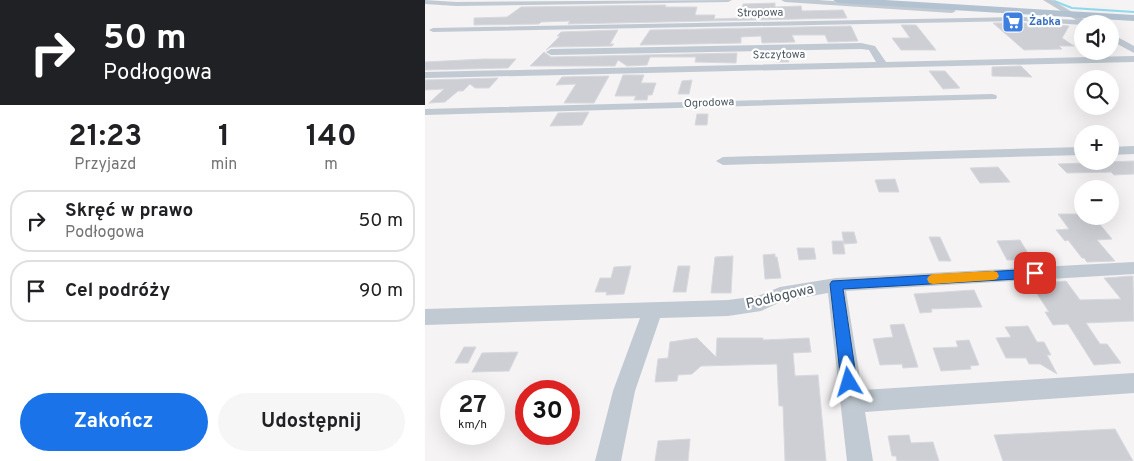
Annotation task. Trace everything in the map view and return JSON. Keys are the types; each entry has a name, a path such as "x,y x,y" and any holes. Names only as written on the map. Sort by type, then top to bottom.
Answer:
{"main road":[{"path":"838,0 1068,12"},
{"path":"891,0 1134,16"}],"street":[{"path":"425,2 451,4 728,0"},
{"path":"785,0 969,12 994,20"},
{"path":"1047,0 1074,15"},
{"name":"Stropowa","path":"433,30 1024,19 1074,22"},
{"path":"1119,41 1134,50"},
{"path":"551,52 861,46 872,48 883,65"},
{"name":"Szczytowa","path":"425,75 1134,59"},
{"name":"Ogrodowa","path":"425,112 992,97"},
{"path":"1119,151 1134,150"},
{"path":"723,161 1074,151"},
{"name":"Podłogowa","path":"425,317 728,308 761,303 780,294 836,284 1134,268"},
{"path":"836,284 860,461"},
{"path":"609,461 624,391 653,310"},
{"path":"852,402 1132,386"}],"building":[{"path":"775,3 775,7 801,6 802,11 843,10 847,18 568,24 570,21 541,22 539,24 474,25 474,18 507,17 521,7 666,5 665,7 697,7 695,15 715,15 714,19 741,18 743,4"},
{"path":"993,23 1069,26 1062,38 1074,46 1059,46 1062,49 1024,50"},
{"path":"901,25 916,25 936,50 901,50 892,38 910,38"},
{"path":"851,26 858,41 828,42 825,35 792,35 795,42 762,43 761,36 741,37 741,43 640,45 650,30"},
{"path":"618,30 610,44 614,44 612,46 551,47 546,50 560,36 557,36 561,32"},
{"path":"544,52 551,57 737,53 736,63 695,62 696,57 650,57 647,65 627,66 618,60 615,66 530,66"},
{"path":"787,52 789,62 776,62 775,57 764,57 763,53"},
{"path":"516,59 508,68 425,70 425,62"},
{"path":"1021,66 1032,77 992,76 992,67"},
{"path":"929,71 945,71 960,88 943,89"},
{"path":"623,75 644,75 641,83 656,83 652,95 648,95 647,100 634,100 636,96 615,96"},
{"path":"609,76 594,103 564,103 576,84 556,85 562,77"},
{"path":"498,78 489,88 475,88 470,84 463,91 458,91 445,102 429,103 444,89 425,90 425,80"},
{"path":"692,80 689,94 678,94 682,81"},
{"path":"589,112 582,125 550,126 558,113"},
{"path":"697,114 708,114 707,125 695,125"},
{"path":"1134,161 1134,174 1114,175 1111,172 1067,173 1058,164 1074,163 1074,170 1119,170 1119,162"},
{"path":"998,167 1010,182 980,183 970,168"},
{"path":"895,179 899,192 879,192 875,180"},
{"path":"1058,214 1074,214 1074,225 1100,225 1112,239 1097,240 1115,261 1087,262 1068,240 1065,241 1056,230 1069,229"},
{"path":"842,232 854,232 857,243 844,244"},
{"path":"929,237 940,237 951,261 939,261"},
{"path":"1020,240 1032,260 1007,260 997,241"},
{"path":"832,241 843,241 845,254 833,254"},
{"path":"797,248 814,248 816,259 799,260"},
{"path":"775,254 781,278 765,279 763,255"},
{"path":"733,256 731,293 711,293 715,257"},
{"path":"631,266 624,294 606,295 607,292 595,292 600,278 611,278 614,267"},
{"path":"678,266 690,266 686,292 673,292"},
{"path":"1133,276 1134,321 1086,323 1100,344 1107,344 1121,363 1094,365 1068,324 1053,325 1045,312 1049,312 1034,289 1039,288 1036,284 1066,281 1080,300 1121,299 1104,278"},
{"path":"974,290 982,307 931,309 932,312 920,313 914,294"},
{"path":"904,324 918,367 903,368 902,364 880,365 873,339 893,337 890,325"},
{"path":"1028,326 1037,342 1044,342 1051,355 1047,355 1057,374 1040,364 1029,364 1026,358 1006,358 996,338 1011,337 1005,327"},
{"path":"697,338 716,357 717,338 763,338 763,340 809,338 811,352 793,353 795,376 818,375 826,461 785,461 783,406 779,406 777,364 701,366 692,374 678,375 677,381 655,382 658,359 668,358 670,342"},
{"path":"969,340 979,365 970,366 971,369 941,371 933,348 958,347 956,341"},
{"path":"464,347 476,347 468,363 455,363"},
{"path":"518,352 509,371 472,372 482,353"},
{"path":"1115,429 1133,461 1003,461 994,435"},
{"path":"909,435 911,443 933,442 939,461 897,461 896,456 892,456 888,436"},
{"path":"690,439 688,461 655,461 658,441"}],"waterway":[{"path":"1054,1 1072,8 1134,12"}],"slow traffic":[{"path":"933,279 993,276"}],"place":[{"name":"Żabka","path":"1013,22"}],"route":[{"path":"849,382 836,284 1035,273"}]}
